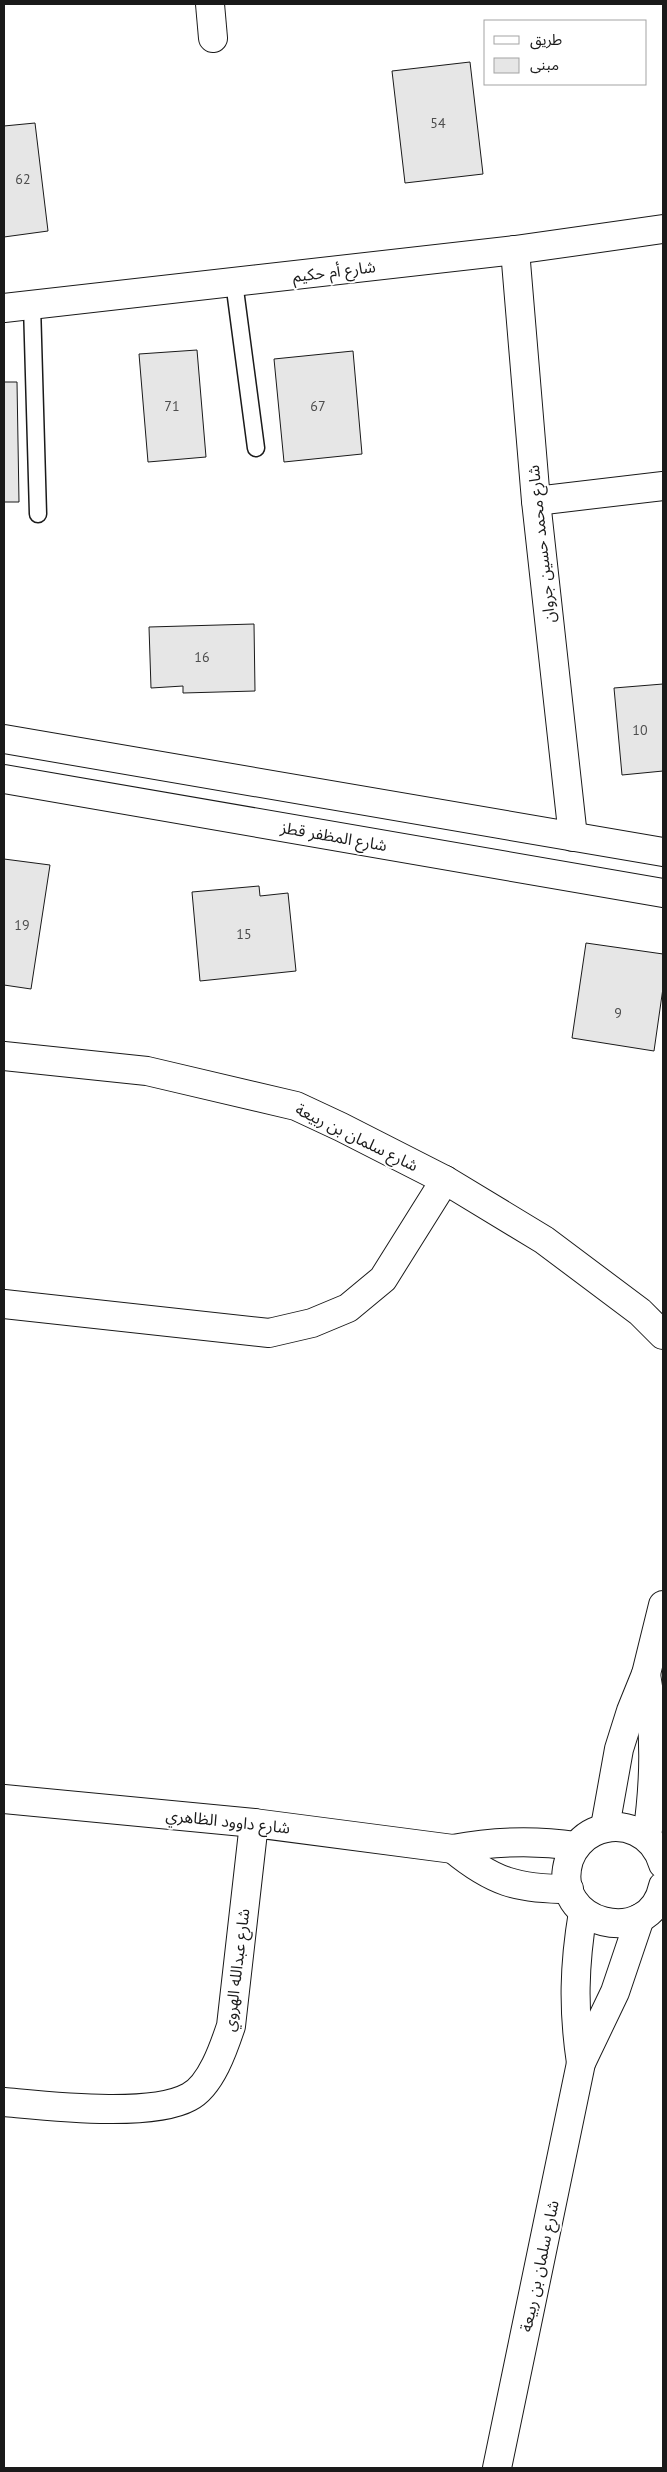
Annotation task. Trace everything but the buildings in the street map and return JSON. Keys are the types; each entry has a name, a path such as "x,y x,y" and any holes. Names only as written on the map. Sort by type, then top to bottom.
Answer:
{"street":[{"path":"210,4 213,38"},
{"name":"شارع أم حكيم","path":"4,308 515,250 663,229"},
{"name":"شارع محمد حسين جروان","path":"515,250 536,500 573,837"},
{"path":"536,500 663,486"},
{"path":"4,739 663,852"},
{"name":"شارع المظفر قطز","path":"4,779 663,893"},
{"name":"شارع سلمان بن ربيعة","path":"4,1056 147,1071 296,1106 445,1180 544,1240 640,1312 663,1335"},
{"path":"4,1304 269,1333 312,1323 348,1308 383,1280 445,1180"},
{"path":"605,1827 618,1749 646,1674 663,1606"},
{"path":"646,1674 653,1715 655,1755 653,1796 647,1838"},
{"name":"شارع داوود الظاهري","path":"4,1799 254,1823 452,1849 484,1843 514,1841 546,1842 576,1846"},
{"name":"شارع عبدالله الهروي","path":"4,2102 74,2108 155,2108 190,2097 205,2081 222,2054 231,2026 254,1823"},
{"path":"656,1901 626,1923 611,1924 596,1920 583,1912 569,1889 567,1866 576,1846 589,1834 605,1827 620,1827 634,1830 647,1838 655,1846 663,1864"},
{"path":"452,1849 477,1869 506,1883 537,1889 569,1889"},
{"name":"شارع سلمان بن ربيعة","path":"497,2468 581,2064 656,1901"},
{"name":"شارع سلمان بن ربيعة","path":"581,2064 574,1988 583,1912"}],"lane":[{"path":"234,282 256,448"},
{"path":"32,305 38,514"}]}
